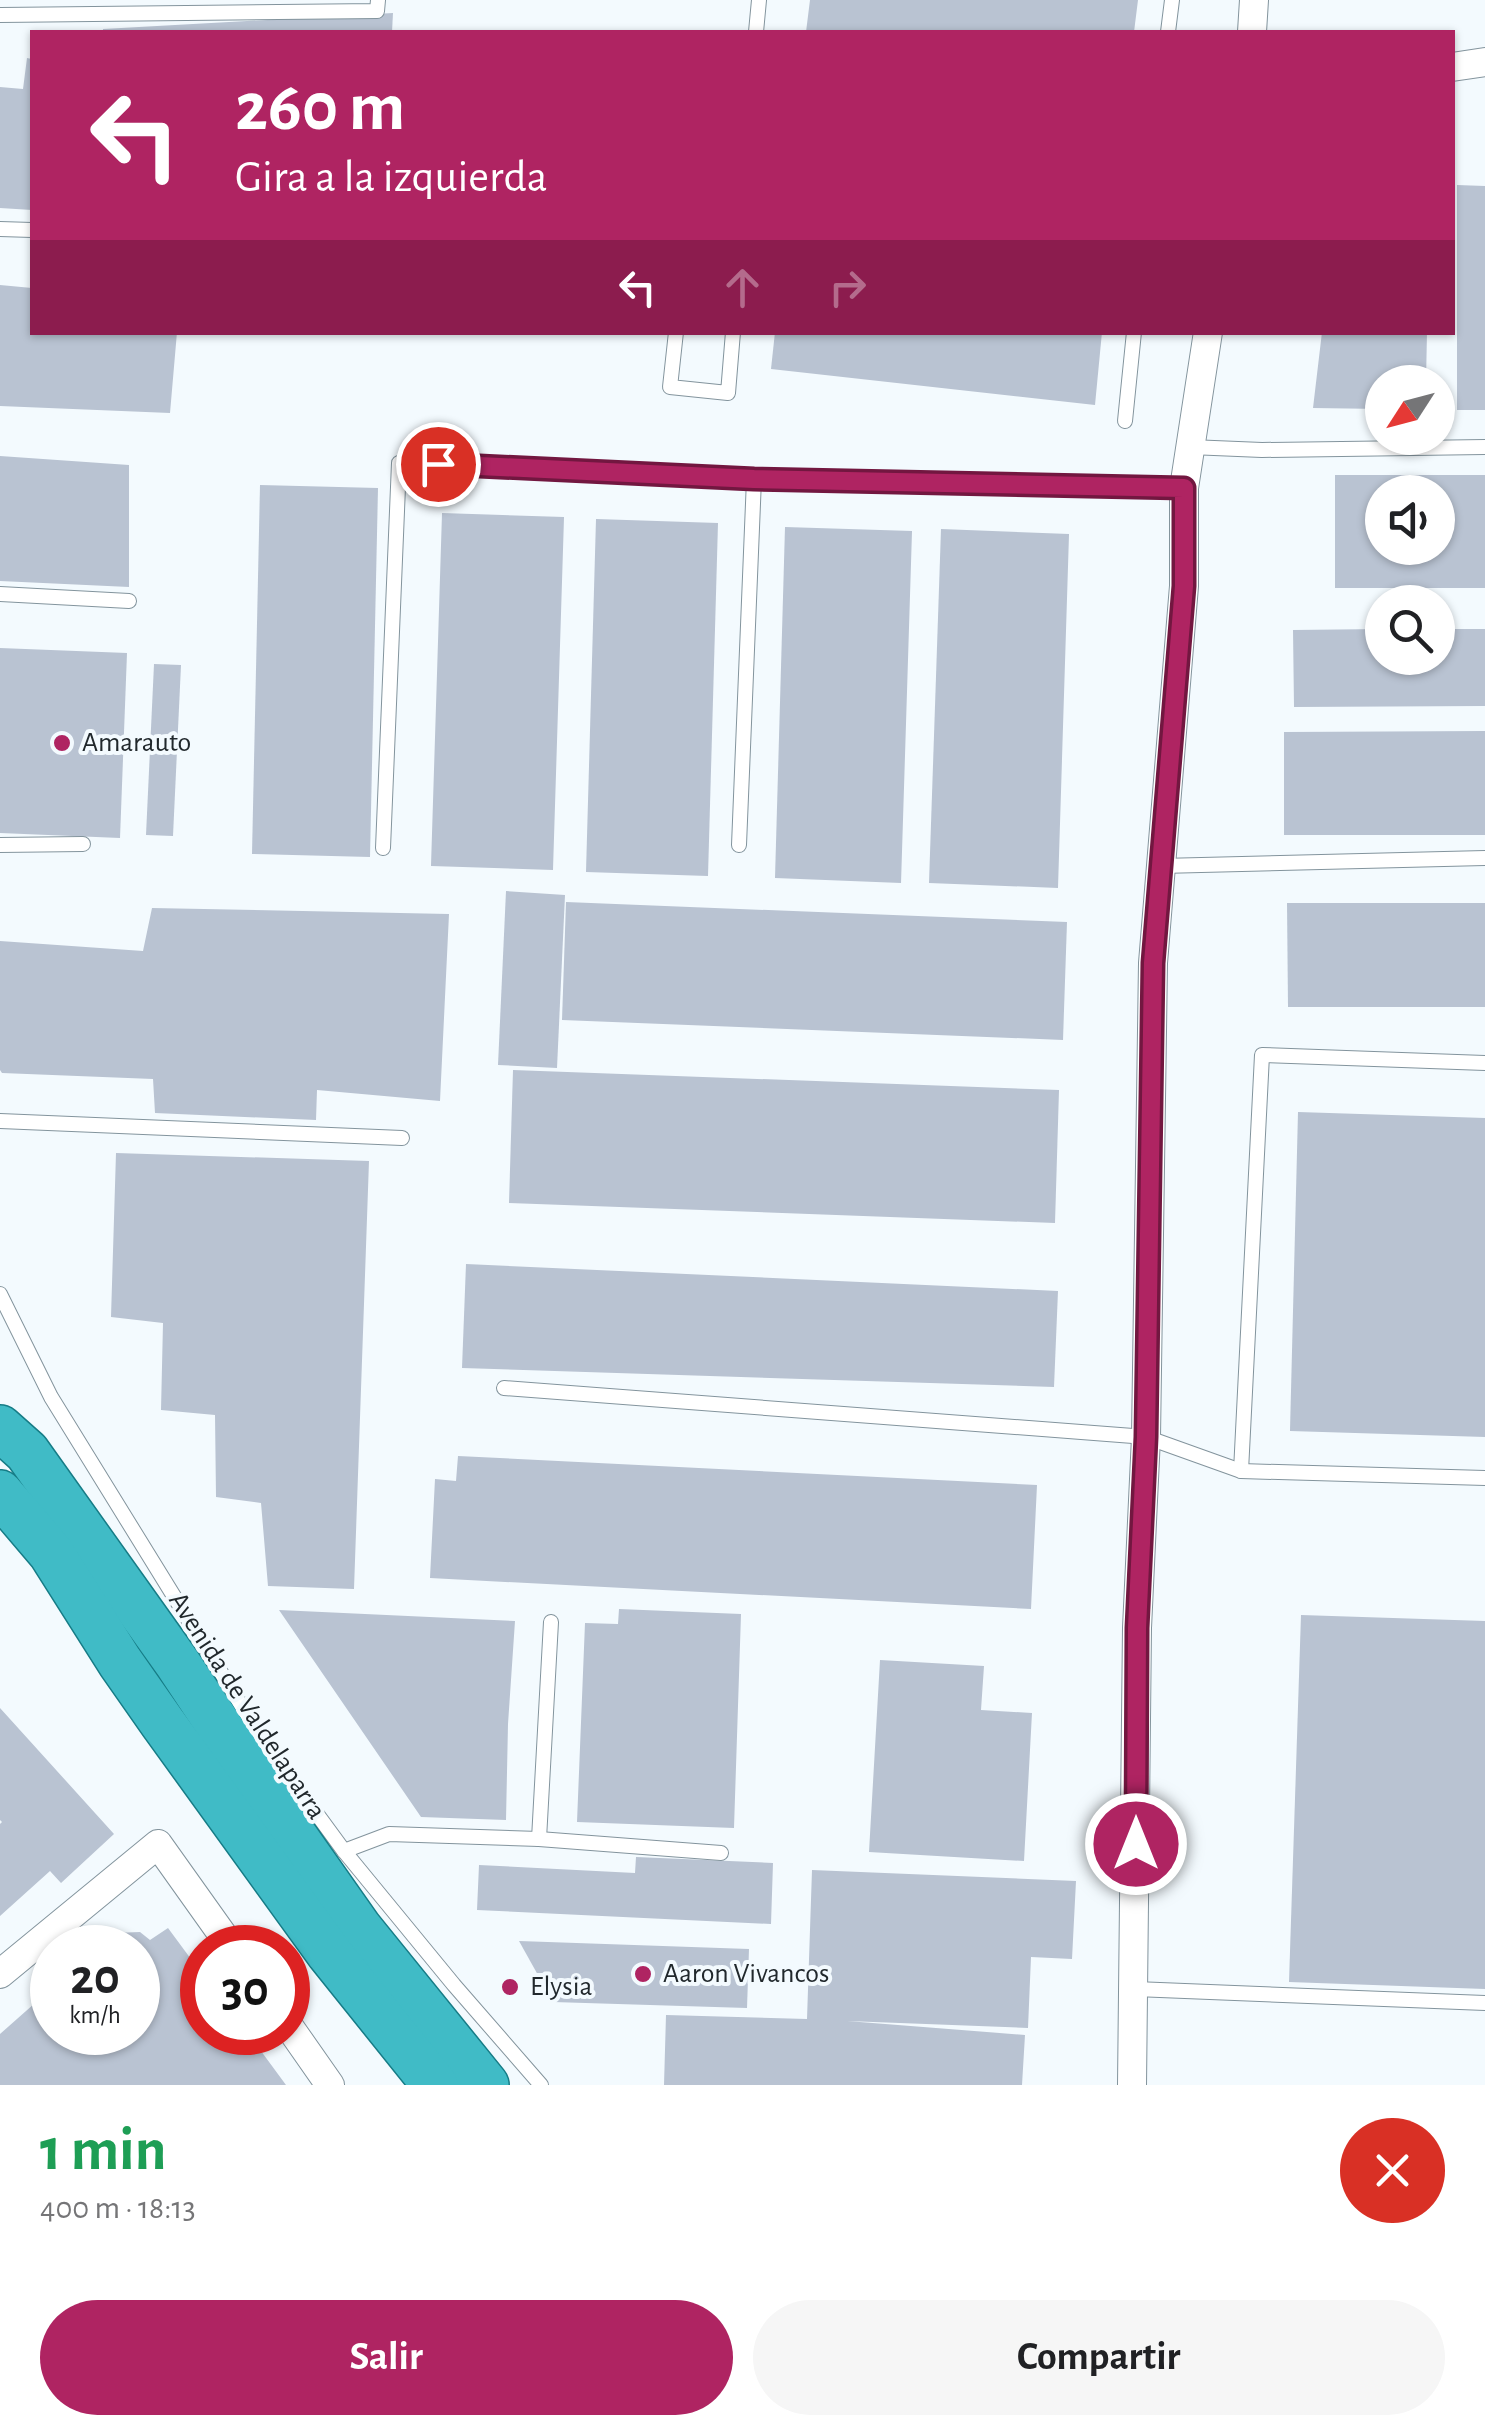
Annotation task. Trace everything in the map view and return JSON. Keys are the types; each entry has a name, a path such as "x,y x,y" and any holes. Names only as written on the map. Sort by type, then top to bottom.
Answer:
{"highway":[{"name":"Avenida de Valdelaparra","path":"0,1428 27,1452 360,1928 421,1985 486,2085"},
{"path":"0,1493 51,1553 120,1662 330,1954 435,2085"}],"street":[{"path":"1252,30 1254,0"},
{"path":"1455,67 1485,62"},
{"path":"1132,2085 1137,1628 1146,1437 1153,963 1184,586 1184,488 1208,335"},
{"path":"0,1534 51,1553"},
{"path":"0,1974 158,1844 216,1925"},
{"path":"309,2055 330,2085"}],"lane":[{"path":"0,14 377,11 378,0"},
{"path":"756,30 759,0"},
{"path":"1168,30 1172,0"},
{"path":"0,229 30,230"},
{"path":"676,335 670,387 728,393 732,335"},
{"path":"1124,421 1134,335"},
{"path":"1189,447 1485,447"},
{"path":"382,848 399,463 754,479 1184,488"},
{"path":"739,846 754,479"},
{"path":"0,594 129,601"},
{"path":"0,845 83,844"},
{"path":"1161,866 1485,858"},
{"path":"1241,1471 1262,1055 1485,1063"},
{"path":"0,1121 402,1138"},
{"name":"Avenida de Valdelaparra","path":"0,1294 50,1397 262,1740 344,1851 541,2085"},
{"path":"504,1388 1146,1437 1241,1471 1485,1478"},
{"path":"539,1839 551,1622"},
{"path":"344,1851 389,1834 539,1839 721,1853"},
{"path":"421,1985 454,1986"},
{"path":"1134,1989 1485,2003"}],"building":[{"path":"810,0 1138,0 1134,30 806,30"},
{"path":"393,13 392,30 103,29"},
{"path":"27,58 30,210 0,208 0,87 23,89"},
{"path":"1457,185 1485,186 1485,410 1457,410"},
{"path":"0,285 30,288 30,335 177,335 170,413 0,406"},
{"path":"775,335 1102,335 1095,405 771,369"},
{"path":"1322,335 1427,335 1426,365 1365,365 1365,409 1313,408"},
{"path":"0,456 129,465 129,587 0,581"},
{"path":"1335,475 1365,475 1365,565 1455,565 1455,475 1485,475 1485,588 1335,588"},
{"path":"260,485 378,488 370,857 252,854"},
{"path":"442,513 564,517 553,870 431,866"},
{"path":"596,519 718,523 708,876 586,872"},
{"path":"785,527 912,531 901,883 775,878"},
{"path":"941,529 1069,534 1058,888 929,883"},
{"path":"1365,629 1365,675 1455,675 1455,629 1485,629 1485,706 1294,707 1293,630"},
{"name":"Amarauto","path":"0,648 127,653 120,838 0,833"},
{"path":"154,664 181,665 173,836 146,835"},
{"path":"1485,731 1485,835 1284,835 1284,732"},
{"path":"506,891 565,895 557,1068 498,1065"},
{"path":"566,902 1067,922 1063,1040 562,1020"},
{"path":"1287,903 1485,903 1485,1007 1288,1007"},
{"path":"152,908 449,914 440,1101 317,1090 316,1120 155,1113 153,1079 2,1073 0,941 143,951"},
{"path":"513,1070 1059,1090 1055,1223 509,1203"},
{"path":"1298,1112 1485,1118 1485,1437 1290,1431"},
{"path":"116,1153 369,1161 354,1589 268,1586 261,1503 216,1497 215,1415 161,1410 163,1323 111,1317"},
{"path":"466,1264 1058,1291 1054,1387 462,1368"},
{"path":"458,1456 1037,1485 1031,1609 430,1578 435,1479 456,1481"},
{"path":"619,1609 741,1614 734,1828 577,1822 585,1623 618,1624"},
{"path":"279,1610 515,1621 506,1820 421,1817"},
{"path":"1301,1615 1485,1621 1485,1989 1289,1982"},
{"path":"880,1660 984,1666 981,1710 1032,1713 1024,1861 869,1852"},
{"path":"0,1708 114,1834 61,1883 50,1871 0,1916 2,1822"},
{"path":"636,1857 773,1863 771,1924 477,1910 479,1865 635,1873"},
{"path":"812,1870 1076,1881 1072,1959 1031,1957 1028,2028 847,2021 1025,2035 1022,2085 664,2085 666,2015 807,2019"},
{"path":"168,1928 180,1944 180,2055 264,2055 286,2085 0,2085 0,2034 30,2007 30,2055 160,2055 160,1933"},
{"name":"Aaron Vivancos","path":"519,1941 749,1949 747,2008 553,2002"}],"place":[{"name":"Amarauto","path":"62,743"},
{"name":"Aaron Vivancos","path":"643,1974"},
{"name":"Elysia","path":"510,1987"}],"route":[{"path":"438,464 754,479 1184,488 1184,586 1153,963 1146,1437 1137,1628 1136,1844"}]}
